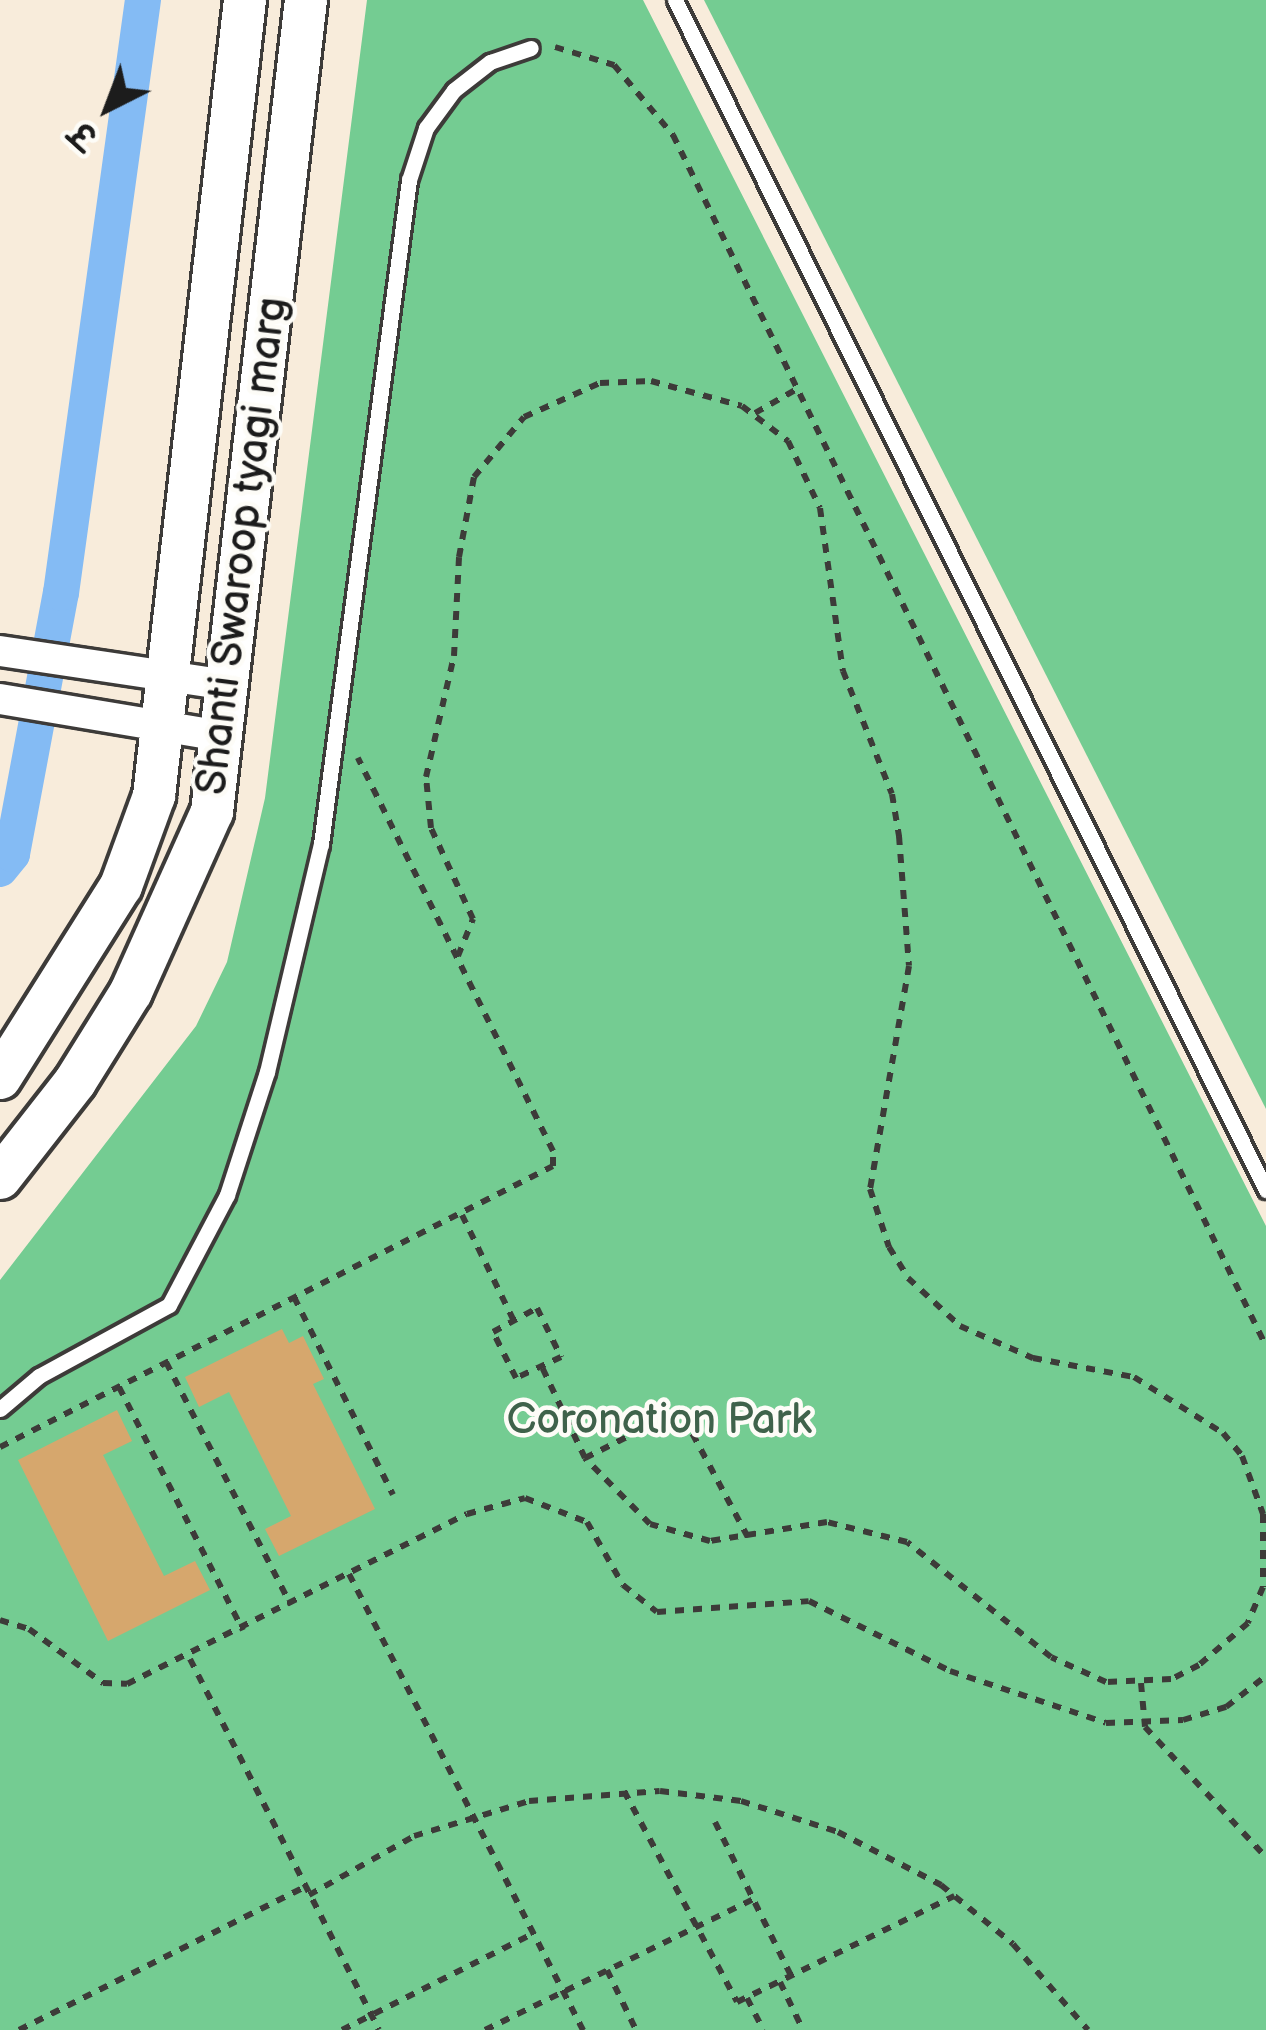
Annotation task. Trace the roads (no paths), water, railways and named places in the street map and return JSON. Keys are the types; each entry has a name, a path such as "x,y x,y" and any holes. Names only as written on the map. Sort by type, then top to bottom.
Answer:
{"main road":[{"name":"Shanti Swaroop tyagi marg","path":"0,1078 121,886 154,796 166,726 245,0"},
{"name":"Shanti Swaroop tyagi marg","path":"0,1178 75,1082 130,992 212,812 306,0"}],"street":[{"path":"0,652 227,685"},
{"path":"0,699 222,736"}],"lane":[{"path":"675,0 1266,1190"},
{"path":"0,1409 39,1376 150,1318 188,1279 227,1195 267,1072 313,884 340,722 409,180 426,128 454,90 490,62 531,48"}],"waterway":[{"path":"0,869 12,854 61,593 143,0"}],"park label":[{"name":"Coronation Park","path":"659,1421"}]}
